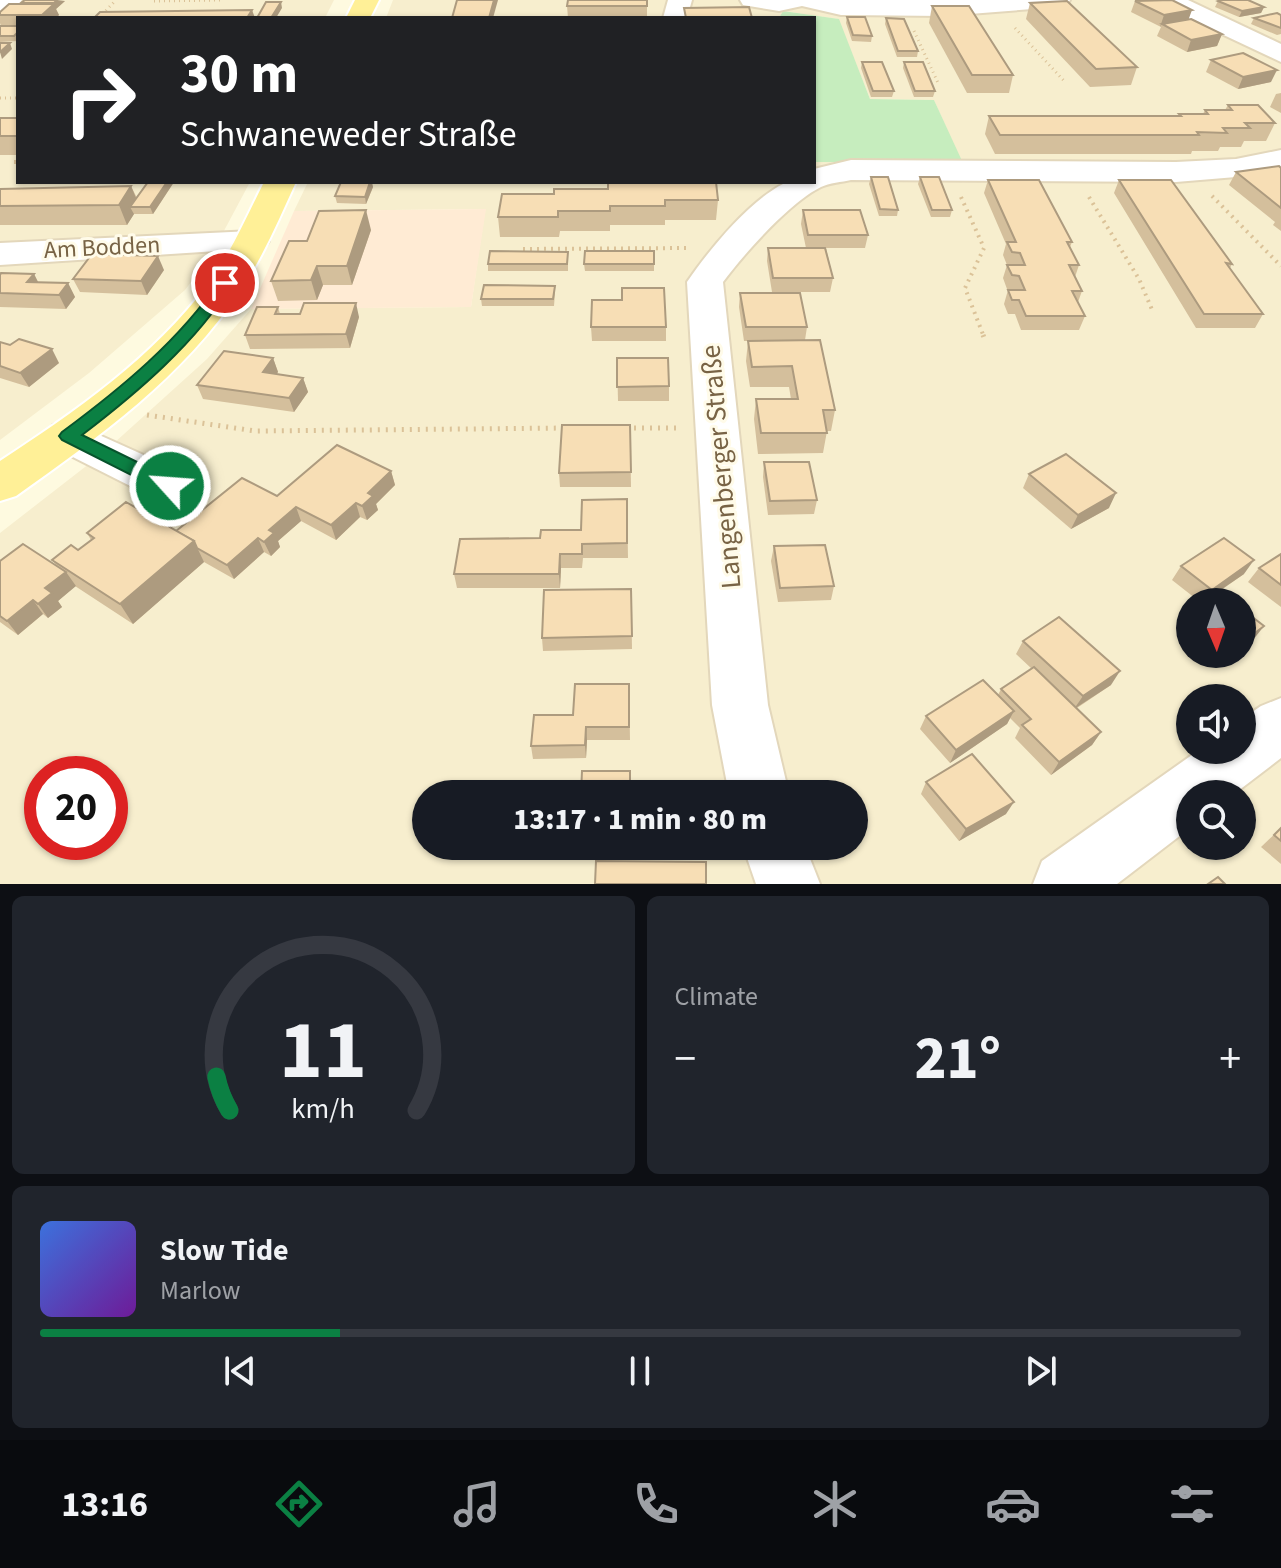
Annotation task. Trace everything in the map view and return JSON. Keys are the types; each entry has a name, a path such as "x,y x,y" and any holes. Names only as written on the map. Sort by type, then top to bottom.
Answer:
{"main road":[{"path":"0,484 107,407 164,355 212,305 252,241 279,184"}],"street":[{"path":"0,11 10,0"},
{"path":"752,0 779,4 798,0"},
{"path":"807,0 841,8 904,9 1058,0"},
{"path":"1169,0 1281,54"},
{"path":"816,179 851,170 1188,172 1236,168 1281,159"},
{"name":"Langenberger Straße","path":"756,780 740,705 705,282 732,250 784,199 804,184"},
{"name":"Am Bodden","path":"0,254 252,241"},
{"path":"68,436 170,486"},
{"path":"1065,884 1281,724"},
{"path":"779,860 788,884"}],"path":[{"path":"101,16 116,0"},
{"path":"154,1 221,0"},
{"path":"995,6 1066,83"},
{"path":"904,9 939,85"},
{"path":"950,171 984,248 965,288 985,340"},
{"path":"1074,172 1139,279 1153,312"},
{"path":"1188,172 1281,266"},
{"path":"523,249 732,250"},
{"path":"107,407 255,431 573,428"},
{"path":"621,428 717,427"}],"shaded area":[{"path":"0,0 334,0 326,16 16,16 16,184 249,184 210,257 185,290 89,373 0,440"},
{"path":"393,0 1281,0 1281,884 0,884 0,533 103,453 207,359 251,309 471,307 485,209 294,211 307,184 816,184 816,162 962,163 934,100 870,99 838,19 783,11 780,16 387,16"},
{"path":"486,209 471,307 251,309 294,211"}],"green space":[{"path":"783,11 839,19 870,99 934,100 963,163 816,162 816,16 780,16"}],"building":[{"path":"25,0 57,0 54,3 21,3"},
{"path":"457,0 494,0 490,16 453,16"},
{"path":"568,0 647,0 647,6 567,6"},
{"path":"1172,0 1192,10 1164,15 1135,1"},
{"path":"1248,0 1264,7 1242,11 1218,1"},
{"path":"1067,1 1137,67 1096,69 1030,3"},
{"path":"266,2 281,2 272,16 258,16"},
{"path":"9,4 54,4 42,15 0,15"},
{"path":"932,6 969,6 1013,75 972,75"},
{"path":"749,7 751,16 686,16 684,8"},
{"path":"252,10 248,16 96,16 100,12"},
{"path":"1277,13 1281,15 1281,28 1254,18"},
{"path":"847,17 865,17 872,36 853,35"},
{"path":"886,18 904,19 918,51 898,51"},
{"path":"1191,19 1222,34 1191,40 1162,24"},
{"path":"0,26 16,26 14,36 0,36"},
{"path":"0,43 10,43 0,52"},
{"path":"1243,53 1277,70 1243,77 1211,60"},
{"path":"862,62 882,62 894,91 873,91"},
{"path":"904,62 923,62 935,91 915,91"},
{"path":"1228,105 1258,105 1275,123 1245,123 1250,128 1223,128 1227,133 1197,132 1199,135 1000,135 989,116 1181,116 1179,114 1208,114 1205,110 1232,110"},
{"path":"0,118 16,118 16,136 0,136"},
{"path":"1279,166 1281,208 1236,172"},
{"path":"871,177 888,177 898,210 880,209"},
{"path":"920,177 939,177 952,210 932,210"},
{"path":"988,180 1039,180 1072,242 1067,242 1079,265 1069,265 1082,291 1072,291 1085,316 1026,316 1019,300 1012,300 1008,290 1025,290 1019,276 1012,275 1007,265 1025,265 1020,253 1012,252 1007,242 1016,242"},
{"path":"1119,180 1171,180 1232,264 1226,263 1263,314 1204,314"},
{"path":"147,184 166,184 150,207 130,207"},
{"path":"340,184 369,184 365,197 335,196"},
{"path":"608,184 716,184 718,200 665,200 665,206 610,206 610,211 558,211 558,217 498,217 502,194 554,194 554,189 608,189"},
{"path":"131,186 119,205 0,206 0,189"},
{"path":"366,210 347,266 317,266 311,280 271,281 289,241 307,241 319,211"},
{"path":"803,210 860,210 868,235 808,235"},
{"path":"768,248 825,248 833,278 773,278"},
{"path":"490,251 568,252 567,264 488,264"},
{"path":"585,251 654,251 654,264 584,264"},
{"path":"92,254 158,256 141,281 73,279"},
{"path":"1,273 34,274 27,282 68,283 59,295 0,293"},
{"path":"484,285 555,286 553,299 481,299"},
{"path":"622,288 664,288 666,327 591,327 592,300 622,300"},
{"path":"740,293 800,293 807,327 746,327"},
{"path":"304,303 356,303 346,334 245,335 257,307 278,307 275,314 300,314"},
{"path":"19,339 52,349 20,373 0,366 0,342 10,345"},
{"path":"820,340 835,410 823,410 827,433 761,433 756,399 798,399 792,366 752,367 748,341"},
{"path":"224,351 273,358 263,372 303,378 289,398 197,385"},
{"path":"617,358 668,358 669,386 617,387"},
{"path":"562,425 630,425 631,472 559,473"},
{"path":"337,445 391,471 368,493 373,496 362,506 356,503 331,525 296,507 269,530 274,533 264,542 258,538 227,565 197,548 194,541 176,531 242,478 277,496"},
{"path":"1066,454 1116,493 1078,515 1029,474"},
{"path":"764,462 809,462 817,500 770,501"},
{"path":"627,499 627,543 582,544 582,554 560,554 559,574 454,574 460,539 540,538 541,530 581,530 582,500"},
{"path":"126,502 194,541 120,604 52,560 71,545 78,550 94,538 87,533"},
{"path":"1224,538 1254,560 1215,588 1209,588 1181,566"},
{"path":"23,544 66,572 45,588 52,593 38,604 33,600 7,621 0,616 0,561"},
{"path":"825,545 834,586 780,588 774,546"},
{"path":"1281,554 1281,585 1259,568"},
{"path":"631,589 632,636 542,638 544,590"},
{"path":"1059,617 1120,671 1083,696 1023,641"},
{"path":"1256,620 1264,626 1256,632"},
{"path":"1034,667 1101,732 1059,762 1022,725 1031,719 1001,689"},
{"path":"983,680 1014,711 956,750 926,716"},
{"path":"575,684 629,684 629,727 586,727 585,745 531,746 534,715 573,715"},
{"path":"972,754 1014,802 966,829 926,782"},
{"path":"582,771 630,771 630,780 582,780"},
{"path":"1281,828 1281,841 1274,835"},
{"path":"596,861 706,862 706,884 595,884"},
{"path":"1218,877 1225,884 1208,884"}],"route":[{"path":"170,486 68,436 107,407 164,355 212,305 225,283"}]}
